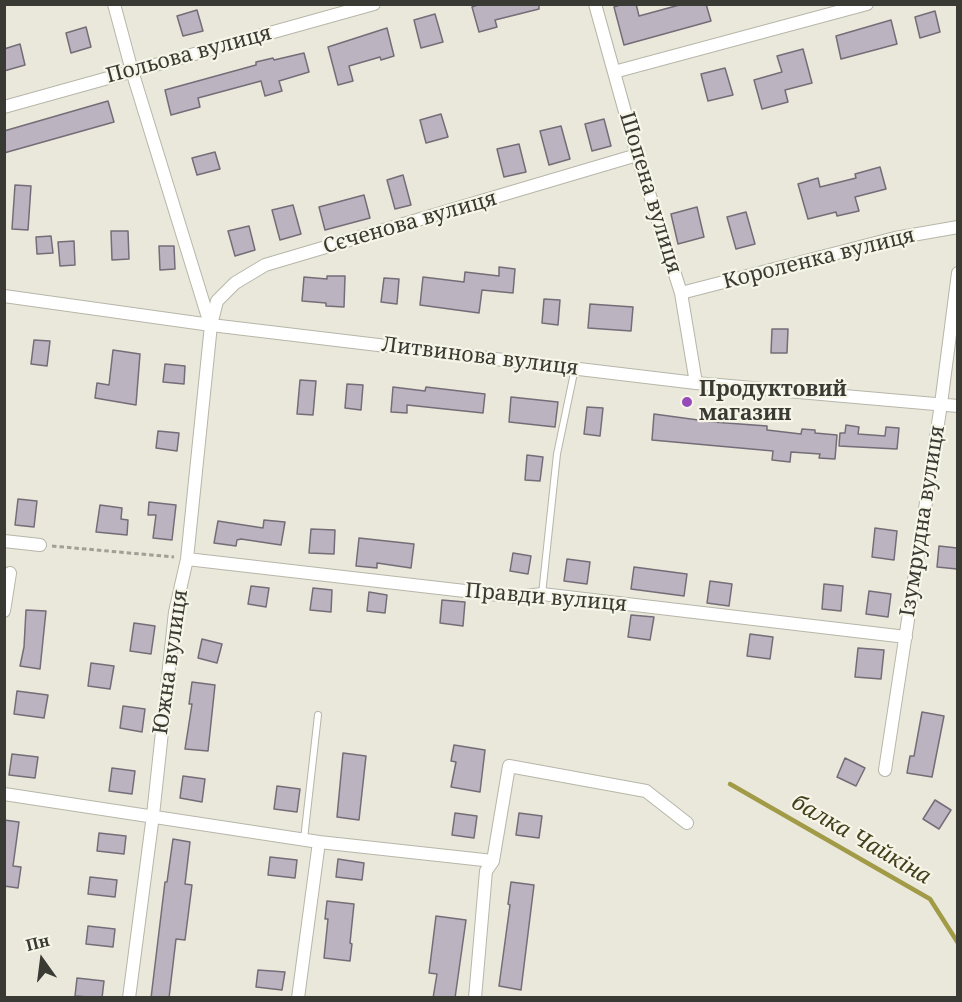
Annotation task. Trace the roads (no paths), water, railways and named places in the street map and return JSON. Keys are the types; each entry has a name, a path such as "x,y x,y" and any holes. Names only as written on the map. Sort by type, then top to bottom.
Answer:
{"street":[{"path":"114,4 132,71 211,325"},
{"name":"Польова вулиця","path":"4,107 374,4"},
{"name":"Шопена вулиця","path":"595,4 636,156 681,293 696,383"},
{"path":"614,72 867,4"},
{"name":"Сєченова вулиця","path":"211,325 217,301 235,283 265,265 636,156"},
{"name":"Короленка вулиця","path":"681,293 895,238 957,227"},
{"name":"Ізумрудна вулиця","path":"885,770 941,404 957,273"},
{"name":"Литвинова вулиця","path":"4,296 211,325 696,383 957,406"},
{"name":"Южна вулиця","path":"129,998 153,815 175,612 187,559 211,325"},
{"path":"4,541 40,545"},
{"name":"Правди вулиця","path":"187,559 517,597 542,594 906,637"},
{"path":"4,611 10,573"},
{"path":"475,998 486,871 493,861 509,766 646,791 687,823"},
{"path":"4,794 319,842 493,861"},
{"path":"298,998 319,842"}],"lane":[{"path":"542,594 557,454 575,368"},
{"path":"304,839 318,715"}],"waterway":[{"name":"балка Чайкіна","path":"730,784 930,899 958,943"}],"place":[{"name":"Продуктовий магазин","path":"687,402"}]}
